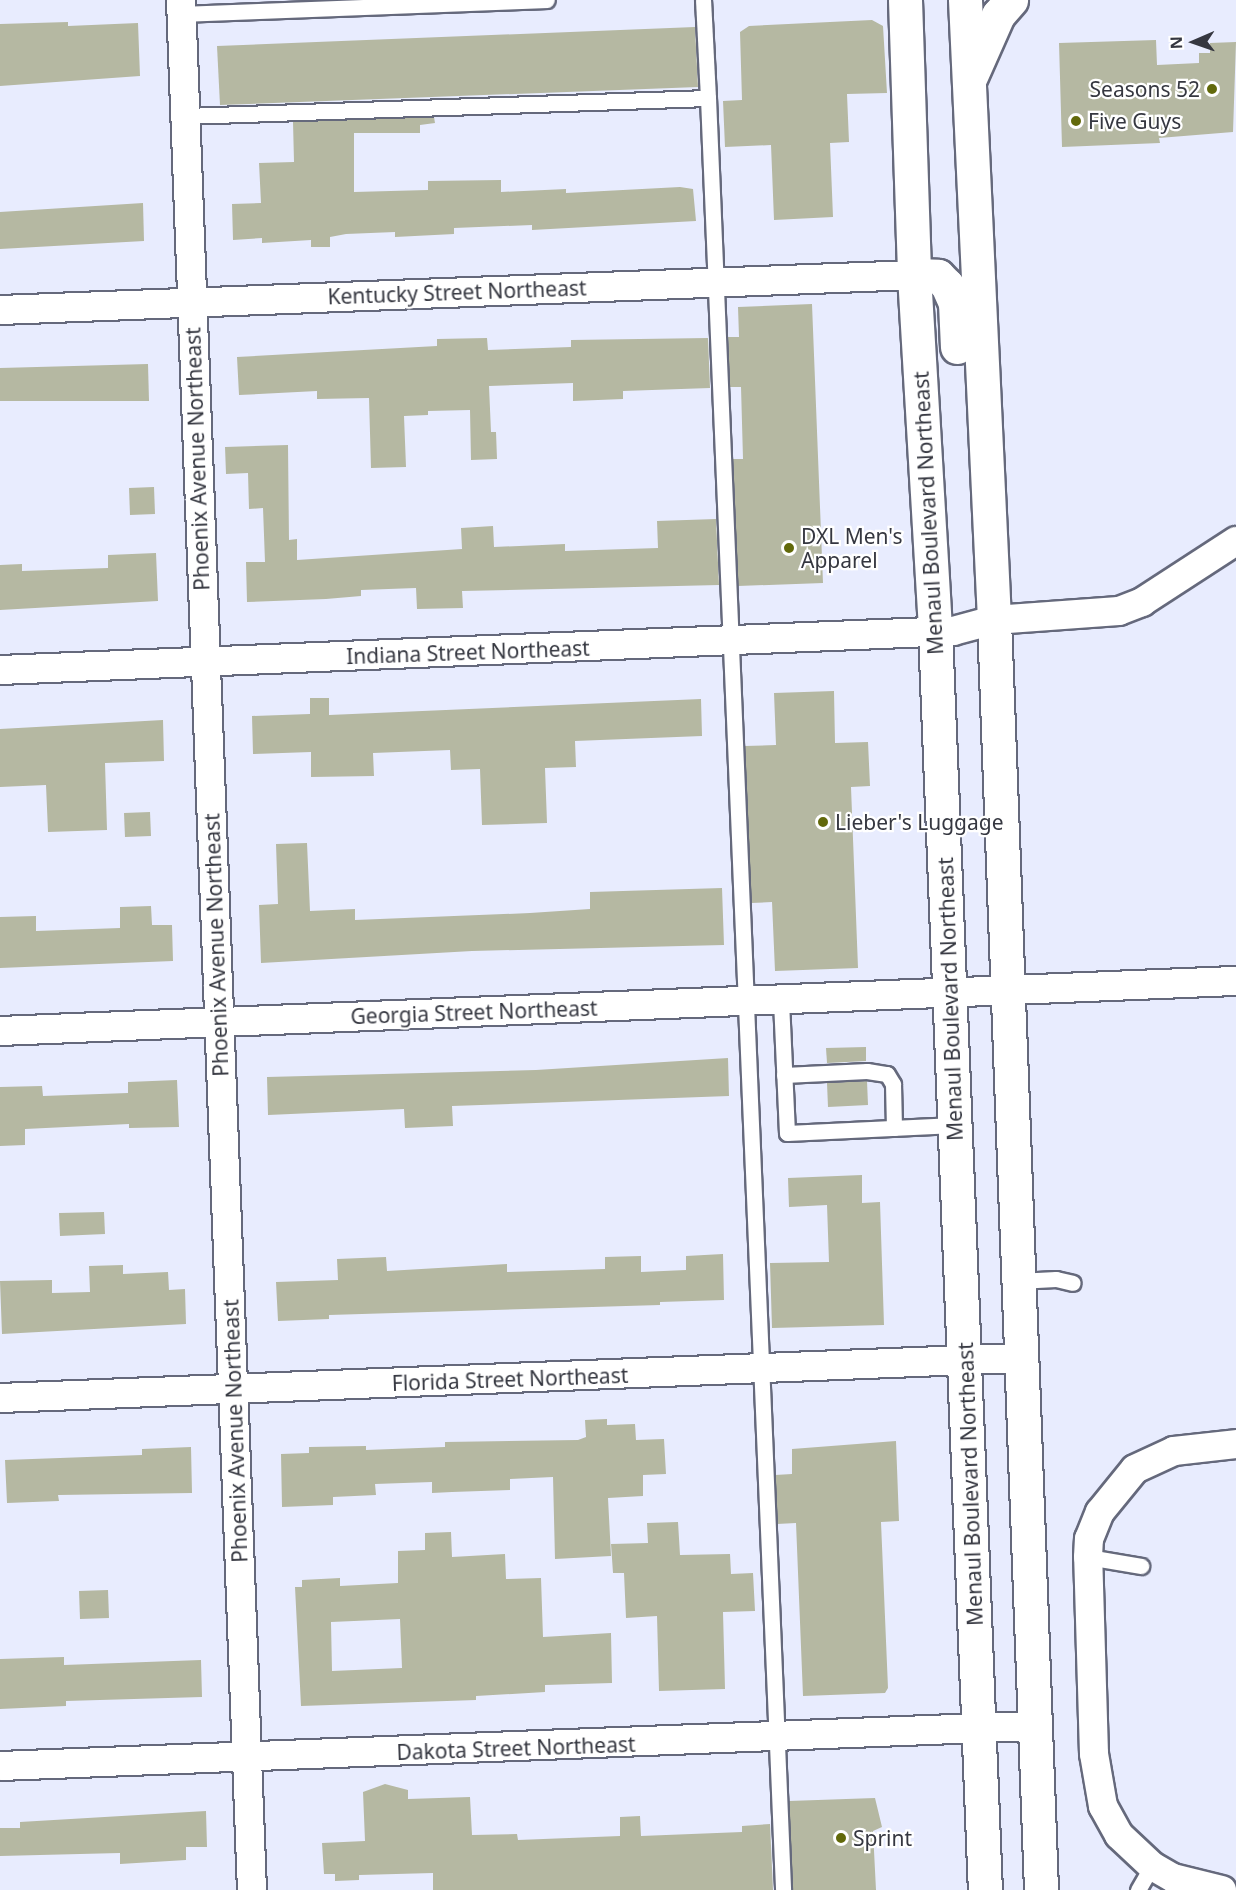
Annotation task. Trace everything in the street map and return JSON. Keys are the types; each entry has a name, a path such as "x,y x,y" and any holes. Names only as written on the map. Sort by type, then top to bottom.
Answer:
{"main road":[{"name":"Menaul Boulevard Northeast","path":"905,0 914,275 935,631 985,1890"},
{"path":"965,0 994,620 1019,1358 1041,1890"},
{"path":"969,80 998,15 1011,0"},
{"path":"914,275 938,276 948,285 955,303 958,373 983,418"}],"street":[{"name":"Phoenix Avenue Northeast","path":"181,7 252,1890"},
{"name":"Kentucky Street Northeast","path":"0,310 914,275"},
{"name":"Indiana Street Northeast","path":"0,670 730,641 966,629 994,620 1119,611 1142,602 1236,541"},
{"name":"Georgia Street Northeast","path":"0,1031 745,1003 1008,989 1236,981"},
{"name":"Florida Street Northeast","path":"0,1398 1019,1358"},
{"path":"1222,1890 1173,1878 1145,1878 1119,1835 1098,1792 1088,1557 1089,1539 1100,1512 1135,1469 1174,1451 1236,1443"},
{"name":"Dakota Street Northeast","path":"0,1766 247,1759 1033,1726"}],"lane":[{"path":"181,7 547,0"},
{"path":"703,0 718,282 730,641 783,1890"},
{"path":"185,116 708,98"},
{"path":"781,1000 787,1133 955,1125"},
{"path":"784,1075 867,1071 887,1074 892,1084 894,1128"},
{"path":"1017,1281 1056,1279 1072,1283"},
{"path":"1088,1557 1141,1566"}],"building":[{"path":"872,20 883,26 887,93 847,94 849,142 830,143 833,217 774,220 771,145 725,147 723,101 742,100 740,32 749,26"},
{"path":"68,22 68,26 138,23 140,76 0,86 0,24"},
{"path":"695,27 698,87 220,105 217,46"},
{"path":"1156,40 1157,65 1199,63 1199,53 1210,53 1210,43 1236,42 1233,132 1159,138 1160,143 1062,147 1059,43"},
{"path":"434,117 435,123 420,125 420,133 354,133 354,192 428,190 428,181 501,180 501,192 566,189 566,193 680,187 693,189 696,221 532,230 532,225 454,228 454,234 395,237 395,232 346,234 330,237 330,247 311,247 311,240 262,243 262,238 233,240 232,204 261,203 259,163 294,162 293,122"},
{"path":"143,203 144,241 0,249 0,212"},
{"path":"812,304 823,583 738,586 733,459 743,459 741,387 730,387 728,337 739,337 738,307"},
{"path":"487,338 488,350 571,347 571,340 708,338 710,388 623,391 623,399 573,401 573,383 489,386 491,432 496,432 497,459 471,460 470,410 428,411 428,415 404,416 406,467 371,468 369,398 317,399 317,391 239,395 237,357 437,346 437,339"},
{"path":"148,364 149,401 0,401 0,368"},
{"path":"288,445 289,540 297,539 297,560 462,549 461,528 493,526 494,547 565,544 565,551 658,548 657,521 716,519 719,585 462,591 463,608 417,609 416,588 361,590 361,596 326,599 247,602 246,562 265,562 263,508 249,509 248,473 226,474 225,447"},
{"path":"154,487 155,514 130,515 129,488"},
{"path":"156,553 158,601 0,610 0,565 22,564 22,571 108,568 108,555"},
{"path":"834,691 835,743 868,742 870,786 851,787 858,968 775,971 772,902 751,903 745,746 776,745 774,693"},
{"path":"310,698 329,698 329,715 701,699 702,736 575,741 576,767 545,768 547,823 482,825 480,769 451,770 450,750 373,753 374,776 311,777 311,752 253,754 252,716 310,714"},
{"path":"163,720 164,761 105,763 107,830 48,832 46,785 0,787 0,729"},
{"path":"150,812 151,836 125,837 124,813"},
{"path":"307,843 310,911 355,909 355,920 530,913 590,909 590,892 722,888 724,945 472,951 261,963 259,905 278,904 276,844"},
{"path":"151,906 152,925 172,925 173,961 0,968 0,917 36,916 36,931 120,928 120,907"},
{"path":"866,1047 866,1061 827,1063 826,1048"},
{"path":"728,1058 729,1096 452,1106 453,1126 405,1128 404,1109 268,1115 267,1077 536,1070"},
{"path":"177,1080 179,1127 129,1128 129,1124 25,1129 25,1145 0,1146 0,1087 42,1086 43,1096 128,1093 128,1082"},
{"path":"867,1081 868,1105 828,1107 827,1083"},
{"path":"862,1175 862,1203 880,1202 884,1325 772,1328 770,1263 829,1262 827,1205 789,1207 788,1178"},
{"path":"104,1212 105,1234 60,1236 59,1213"},
{"path":"723,1254 724,1300 660,1302 660,1305 329,1315 329,1319 278,1321 276,1282 338,1280 337,1259 386,1257 387,1271 507,1264 507,1272 605,1269 605,1257 641,1256 641,1272 686,1270 686,1256"},
{"path":"123,1265 123,1274 168,1272 169,1290 185,1289 186,1324 2,1334 0,1281 52,1280 52,1293 90,1292 89,1266"},
{"path":"607,1419 607,1425 635,1424 636,1440 664,1439 666,1474 643,1475 643,1496 608,1498 611,1556 555,1559 553,1477 510,1479 510,1490 432,1493 432,1482 375,1484 376,1495 333,1497 333,1505 282,1507 281,1454 309,1453 309,1447 366,1446 366,1450 445,1447 445,1442 578,1440 586,1437 585,1420"},
{"path":"896,1441 899,1521 881,1522 888,1688 885,1693 803,1696 796,1523 777,1524 775,1475 792,1474 792,1449"},
{"path":"191,1447 192,1493 58,1495 59,1501 7,1503 5,1460 142,1455 142,1449"},
{"path":"678,1522 680,1555 730,1554 731,1574 753,1573 755,1611 723,1612 725,1689 659,1691 657,1616 626,1618 624,1573 613,1573 611,1544 648,1543 647,1523"},
{"path":"451,1532 452,1557 505,1554 506,1579 541,1578 543,1637 611,1633 612,1683 545,1685 545,1692 476,1696 476,1700 301,1706 295,1587 302,1587 302,1580 340,1578 340,1586 398,1583 398,1551 425,1550 425,1533","holes":["400,1619 402,1668 332,1671 331,1622"]},
{"path":"108,1590 109,1618 80,1619 79,1591"},
{"path":"64,1657 64,1665 201,1660 202,1697 66,1701 66,1706 0,1709 0,1659"},
{"path":"385,1784 408,1790 408,1799 470,1797 472,1835 517,1834 518,1840 620,1836 620,1817 640,1816 641,1836 742,1832 742,1826 770,1824 773,1890 433,1890 433,1873 359,1875 359,1880 335,1881 335,1874 324,1874 322,1843 365,1841 363,1792"},
{"path":"875,1798 882,1827 873,1831 876,1890 793,1890 789,1801"},
{"path":"206,1811 207,1847 186,1847 186,1860 120,1864 120,1853 0,1856 0,1828 20,1828 20,1822"}],"place":[{"name":"Seasons 52","path":"1212,89"},
{"name":"Five Guys","path":"1076,121"},
{"name":"DXL Men's Apparel","path":"789,548"},
{"name":"Lieber's Luggage","path":"823,822"},
{"name":"Sprint","path":"841,1838"}]}
